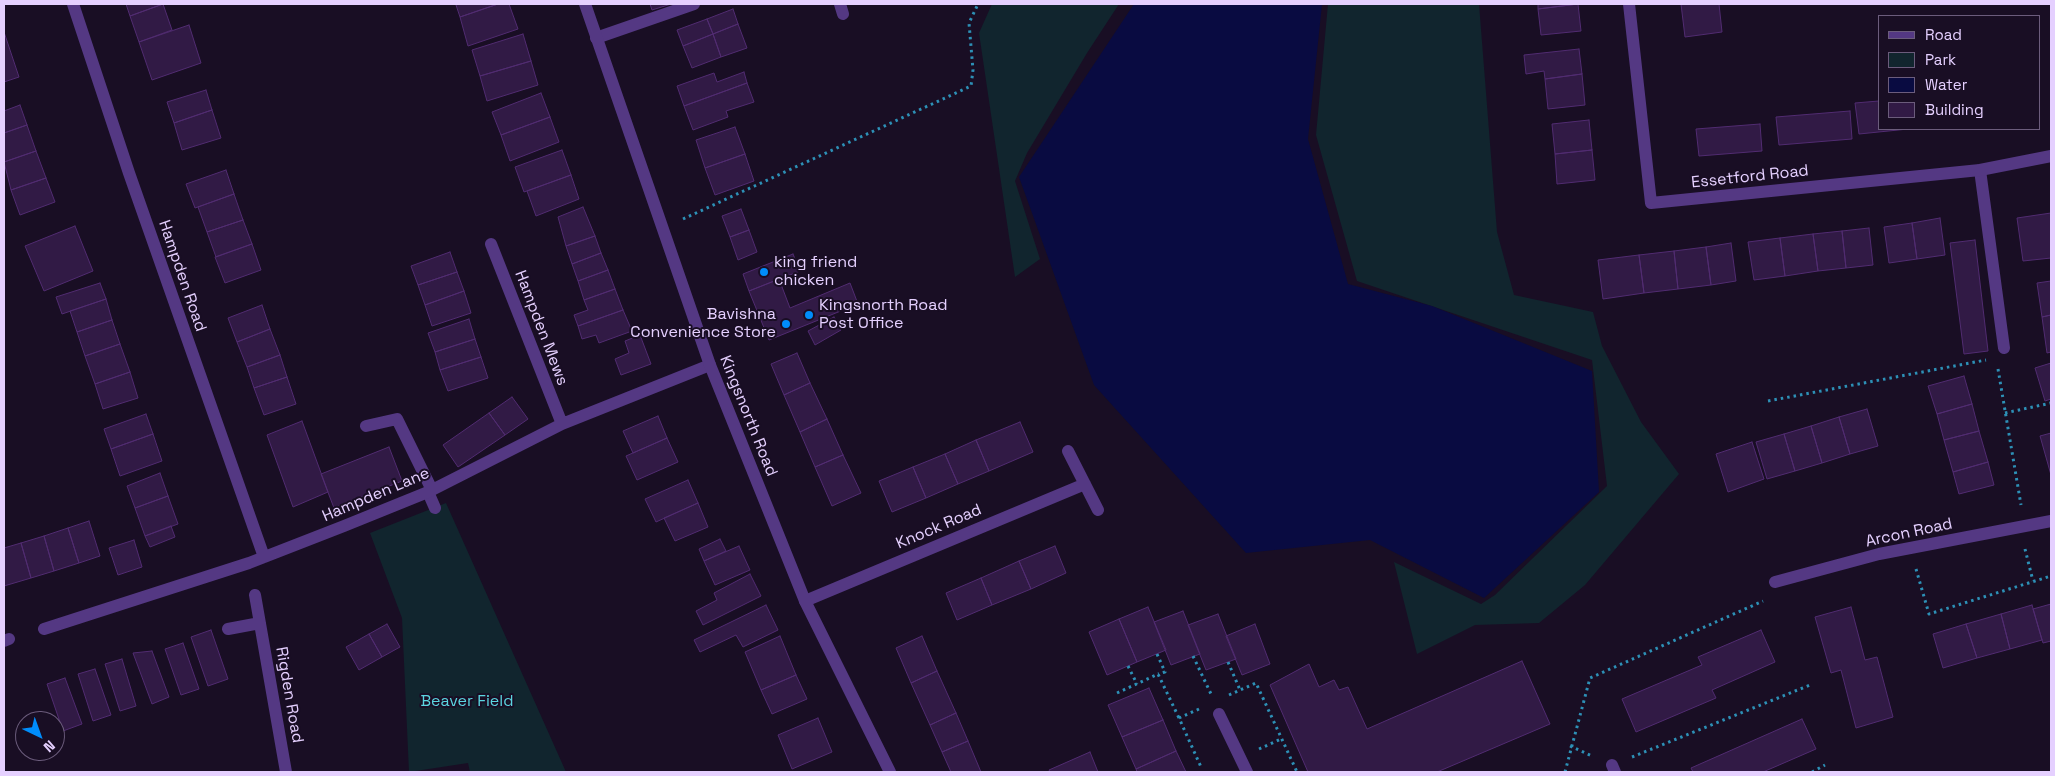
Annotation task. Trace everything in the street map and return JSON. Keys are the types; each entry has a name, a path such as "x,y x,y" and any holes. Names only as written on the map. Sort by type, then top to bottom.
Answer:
{"street":[{"name":"Hampden Road","path":"73,4 129,173 264,557"},
{"name":"Kingsnorth Road","path":"585,4 710,365 805,601 890,772"},
{"path":"596,38 694,4"},
{"name":"Essetford Road","path":"1629,4 1651,203 1980,170 2051,156"},
{"path":"1980,170 2000,353"},
{"name":"Hampden Mews","path":"491,244 562,424"},
{"name":"Hampden Lane","path":"44,629 264,557 344,526 430,491 562,424 710,365"},
{"path":"366,426 397,418 430,491 435,508"},
{"path":"1068,451 1098,510"},
{"name":"Knock Road","path":"805,601 1085,484"},
{"name":"Arcon Road","path":"1774,582 1879,554 1910,550 2025,524 2051,521"},
{"name":"Rigden Road","path":"255,595 286,772"},
{"path":"228,629 260,623"},
{"path":"1217,708 1247,772"}],"path":[{"path":"662,229 971,86 973,70 969,23 978,4"},
{"path":"1768,401 2000,353 2006,413 2025,524 2025,549 2033,581"},
{"path":"2006,413 2051,403"},
{"path":"1910,550 1929,614 2051,576"},
{"path":"1565,772 1590,678 1773,596 1774,582"},
{"path":"1117,693 1165,672 1157,654"},
{"path":"1193,656 1217,708"},
{"path":"1228,662 1240,690"},
{"path":"1128,666 1137,684"},
{"path":"1158,674 1179,718"},
{"path":"1613,769 1810,685"},
{"path":"1281,739 1297,772"},
{"path":"1812,772 1825,765"}],"green space":[{"path":"992,4 1119,4 1027,153 1015,181 1040,259 1015,277 979,33"},
{"path":"1328,4 1479,4 1497,232 1514,295 1593,312 1602,346 1641,422 1679,474 1585,585 1539,623 1475,625 1417,654 1394,562 1481,604 1495,595 1607,486 1592,360 1357,281 1316,135"},
{"name":"Beaver Field","path":"446,503 566,772 470,772 468,763 409,772 402,618 370,533"}],"water":[{"path":"1134,4 1322,4 1308,139 1348,284 1432,306 1592,371 1599,492 1484,598 1370,540 1246,553 1094,385 1019,177"}],"building":[{"path":"126,4 163,4 130,16"},
{"path":"163,4 172,30 139,42 130,16"},
{"path":"498,4 460,17 456,5"},
{"path":"498,4 509,4 518,29 468,46 460,17"},
{"path":"650,4 671,4 652,10"},
{"path":"1538,4 1578,4 1538,9"},
{"path":"1578,4 1581,31 1541,35 1538,9"},
{"path":"1681,4 1719,4 1722,32 1685,37"},
{"path":"733,9 738,24 713,34 707,19"},
{"path":"707,19 713,34 683,46 677,30"},
{"path":"738,24 747,48 721,57 713,34"},
{"path":"189,25 201,63 152,80 139,42"},
{"path":"4,32 19,77 4,82"},
{"path":"523,34 531,61 480,76 472,50"},
{"path":"713,34 721,57 692,68 683,46"},
{"path":"1579,49 1582,74 1545,79 1544,71 1526,74 1524,55"},
{"path":"531,61 538,85 487,101 480,76"},
{"path":"744,72 747,83 684,106 677,86 714,73 717,82"},
{"path":"1582,74 1585,105 1548,109 1545,79"},
{"path":"747,83 754,102 726,111 728,117 693,130 684,106"},
{"path":"206,90 212,110 174,123 167,102"},
{"path":"541,93 550,117 501,135 492,112"},
{"path":"1878,101 1878,130 1898,130 1859,134 1855,103"},
{"path":"20,105 27,125 4,133 4,111"},
{"path":"212,110 221,138 182,150 174,123"},
{"path":"1850,111 1852,139 1779,145 1776,117"},
{"path":"550,117 559,142 510,161 501,135"},
{"path":"1589,120 1592,150 1555,154 1552,124"},
{"path":"1760,124 1762,151 1699,156 1696,129"},
{"path":"27,125 36,151 4,162 4,133"},
{"path":"735,127 745,154 705,168 696,140"},
{"path":"562,150 571,175 524,192 515,167"},
{"path":"1592,150 1595,180 1557,184 1555,154"},
{"path":"36,151 46,178 11,190 4,162"},
{"path":"745,154 754,181 715,195 705,168"},
{"path":"226,170 234,194 195,208 186,184"},
{"path":"571,175 579,199 536,216 527,191"},
{"path":"46,178 55,202 20,215 11,190"},
{"path":"234,194 243,220 207,232 198,207"},
{"path":"583,207 595,236 566,246 558,217"},
{"path":"741,209 749,230 730,237 722,216"},
{"path":"2051,213 2051,258 2023,261 2017,218"},
{"path":"1940,218 1945,255 1917,259 1912,223"},
{"path":"243,220 252,244 216,257 207,232"},
{"path":"1912,223 1917,259 1889,263 1884,227"},
{"path":"75,226 93,271 44,291 25,246"},
{"path":"1869,228 1873,265 1846,268 1842,231"},
{"path":"749,230 757,252 738,260 730,237"},
{"path":"1842,231 1846,268 1818,271 1813,234"},
{"path":"1813,234 1818,271 1785,276 1780,238"},
{"path":"595,236 601,253 572,264 566,246"},
{"path":"1780,238 1785,276 1754,280 1748,242"},
{"path":"1975,240 1988,351 1964,354 1950,243"},
{"path":"1731,243 1736,281 1711,285 1706,247"},
{"path":"252,244 261,270 225,283 215,257"},
{"path":"1706,247 1711,285 1678,289 1674,251"},
{"path":"1674,251 1678,289 1644,293 1639,255"},
{"path":"450,252 457,272 418,285 411,266"},
{"path":"601,253 608,270 578,281 572,264"},
{"path":"793,254 800,271 749,291 743,274"},
{"path":"1639,255 1644,293 1603,299 1598,260"},
{"path":"608,270 615,289 584,300 578,281"},
{"path":"457,272 464,291 425,305 418,285"},
{"name":"Bavishna Convenience Store","path":"779,279 790,308 850,283 858,304 769,340 749,291"},
{"path":"2051,281 2051,315 2042,317 2037,283"},
{"path":"100,283 106,299 62,314 56,297"},
{"path":"615,289 623,310 578,326 574,315 588,310 584,300"},
{"path":"464,291 471,313 432,326 425,305"},
{"path":"106,299 112,320 77,332 70,311"},
{"path":"262,305 270,329 237,342 228,318"},
{"path":"623,310 632,331 599,343 596,335 582,339 578,326"},
{"path":"2051,315 2051,352 2047,353 2042,317"},
{"path":"834,317 841,330 815,345 808,331"},
{"path":"469,319 475,339 435,352 428,333"},
{"path":"112,320 120,344 85,356 77,332"},
{"path":"270,329 280,355 247,367 237,342"},
{"path":"640,335 651,364 621,375 615,359 629,353 625,341"},
{"path":"475,339 481,357 440,370 435,352"},
{"path":"120,344 130,372 95,384 85,356"},
{"path":"797,353 810,383 784,395 771,364"},
{"path":"280,355 287,377 254,388 247,367"},
{"path":"481,357 488,378 448,391 440,370"},
{"path":"2051,363 2051,399 2045,401 2035,368"},
{"path":"130,372 138,398 103,409 95,384"},
{"path":"1964,376 1972,404 1937,414 1928,386"},
{"path":"287,377 296,404 264,415 254,388"},
{"path":"810,383 827,419 800,432 784,395"},
{"path":"512,397 528,419 505,435 489,413"},
{"path":"1972,404 1979,431 1944,440 1937,414"},
{"path":"1867,409 1878,446 1850,454 1839,417"},
{"path":"489,413 505,435 458,467 443,445"},
{"path":"146,414 153,434 111,449 104,429"},
{"path":"658,416 667,438 633,453 623,431"},
{"path":"1839,417 1850,454 1822,463 1811,426"},
{"path":"827,419 843,455 815,467 800,432"},
{"path":"302,421 328,492 293,507 267,435"},
{"path":"1020,422 1033,452 989,471 976,440"},
{"path":"1811,426 1822,463 1795,471 1784,434"},
{"path":"1979,431 1988,462 1953,472 1944,440"},
{"path":"2051,433 2051,475 2040,436"},
{"path":"153,434 162,461 120,476 111,449"},
{"path":"1784,434 1795,471 1767,479 1756,442"},
{"path":"667,438 678,462 637,480 626,456"},
{"path":"976,440 989,471 958,484 945,454"},
{"path":"1752,442 1764,479 1728,492 1716,454"},
{"path":"389,447 402,481 334,508 321,474"},
{"path":"945,454 958,484 926,498 913,467"},
{"path":"843,455 861,493 832,506 815,467"},
{"path":"1988,462 1994,485 1959,494 1953,472"},
{"path":"913,467 926,498 892,512 879,481"},
{"path":"160,473 168,496 135,508 127,486"},
{"path":"688,480 698,503 656,522 645,499"},
{"path":"168,496 178,524 145,536 135,508"},
{"path":"698,503 708,527 675,541 664,518"},
{"path":"89,521 100,556 79,563 68,528"},
{"path":"171,526 175,537 150,547 145,536"},
{"path":"68,528 79,563 54,571 44,536"},
{"path":"44,536 54,571 31,578 21,543"},
{"path":"720,539 726,551 704,561 699,549"},
{"path":"134,540 142,567 118,575 109,548"},
{"path":"21,543 31,578 4,586 4,548"},
{"path":"739,546 750,570 715,585 704,561"},
{"path":"1055,546 1066,573 1031,589 1019,561"},
{"path":"1019,561 1031,589 992,605 981,578"},
{"path":"750,574 761,596 703,625 696,611 717,600 714,593"},
{"path":"981,578 992,605 957,620 946,593"},
{"path":"2051,604 2051,641 2043,643 2033,609"},
{"path":"766,605 778,630 743,647 736,635 700,652 694,640"},
{"path":"2032,605 2042,640 2010,649 2001,614"},
{"path":"1148,607 1166,650 1137,662 1119,619"},
{"path":"1851,607 1865,660 1877,657 1893,717 1856,728 1841,670 1831,673 1815,617"},
{"path":"1183,611 1200,654 1171,665 1154,622"},
{"path":"1218,614 1236,659 1206,670 1188,625"},
{"path":"2001,614 2010,649 1977,658 1966,624"},
{"path":"1119,619 1137,662 1107,675 1089,632"},
{"path":"387,624 400,647 382,657 369,634"},
{"path":"1255,624 1270,664 1242,675 1226,636"},
{"path":"1966,624 1977,658 1943,668 1933,634"},
{"path":"211,630 228,679 208,686 191,637"},
{"path":"1761,630 1775,662 1712,690 1716,698 1636,732 1622,699 1702,665 1698,657"},
{"path":"369,634 382,657 359,670 346,647"},
{"path":"780,636 796,675 761,690 745,652"},
{"path":"922,636 937,671 911,683 896,648"},
{"path":"183,643 199,689 181,695 165,649"},
{"path":"152,651 169,697 152,704 133,653"},
{"path":"122,659 136,706 120,711 105,664"},
{"path":"1522,661 1550,724 1437,772 1308,772 1270,685 1309,664 1319,687 1334,680 1339,690 1348,687 1367,729"},
{"path":"95,669 111,715 93,721 78,674"},
{"path":"937,671 956,713 930,725 911,683"},
{"path":"796,675 807,699 772,714 761,690"},
{"path":"65,678 82,724 65,730 65,711 56,711 47,684"},
{"path":"1149,688 1163,720 1122,737 1108,705"},
{"path":"956,713 968,741 942,752 930,725"},
{"path":"818,718 832,752 792,769 778,735"},
{"path":"1802,719 1816,749 1763,772 1693,772 1691,768"},
{"path":"1163,720 1176,751 1136,769 1122,737"},
{"path":"968,741 981,772 951,772 942,752"},
{"path":"1176,751 1186,772 1137,772 1136,769"},
{"path":"1090,752 1098,772 1050,772 1049,770"}],"place":[{"name":"king friend chicken","path":"764,272"},
{"name":"Kingsnorth Road Post Office","path":"809,315"},
{"name":"Bavishna Convenience Store","path":"786,324"}]}
